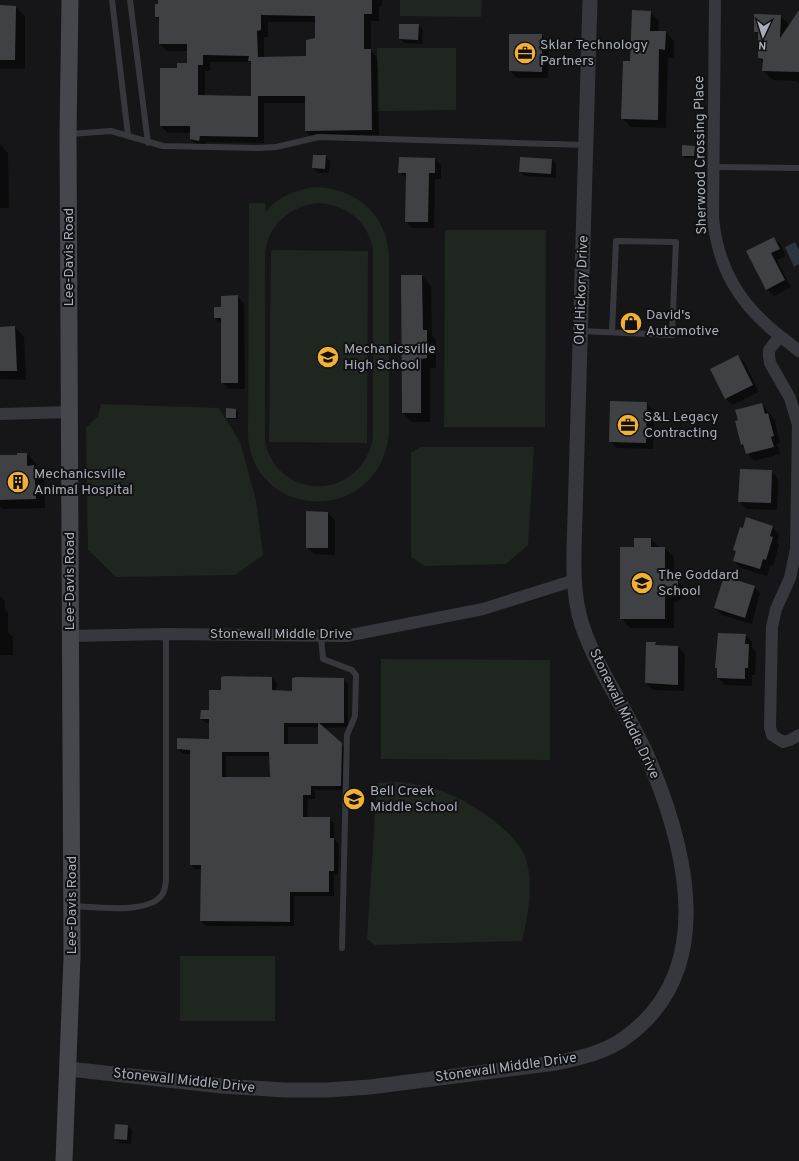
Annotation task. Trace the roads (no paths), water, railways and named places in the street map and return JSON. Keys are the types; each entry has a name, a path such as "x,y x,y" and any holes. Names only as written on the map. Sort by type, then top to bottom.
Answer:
{"main road":[{"name":"Lee-Davis Road","path":"64,1161 69,1069 72,906 68,134 70,0"}],"street":[{"name":"Old Hickory Drive","path":"575,580 580,331 587,145 590,0"},
{"name":"Sherwood Crossing Place","path":"716,0 714,167 715,235 726,274 741,297 756,315 799,351"},
{"path":"780,336 770,350 769,356 770,363 790,398 798,425 796,549 790,578 776,609 772,627 770,727 772,735 783,742 799,735"},
{"path":"0,414 70,412"},
{"name":"Stonewall Middle Drive","path":"69,1069 238,1087 285,1090 348,1088 556,1063 604,1049 621,1040 637,1028 655,1010 667,992 678,967 685,943 687,922 684,880 679,853 660,789 645,751 590,646 576,604 575,580 483,609 346,636 166,634 70,636"}],"lane":[{"path":"112,0 128,136"},
{"path":"130,0 148,143"},
{"path":"68,134 111,131 148,143 163,146 276,147 319,137 587,145"},
{"path":"714,167 799,168"},
{"path":"580,331 672,335 676,242 616,241 612,332"},
{"path":"72,906 142,907 158,900 164,893 166,881 166,634"},
{"path":"321,636 323,659 352,670 356,674 355,716 347,735 342,948"}],"place":[{"name":"Sklar Technology Partners","path":"525,53"},
{"name":"David's Automotive","path":"631,323"},
{"name":"Mechanicsville High School","path":"328,357"},
{"name":"S&L Legacy Contracting","path":"628,425"},
{"name":"Mechanicsville Animal Hospital","path":"18,482"},
{"name":"The Goddard School","path":"642,583"},
{"name":"Bell Creek Middle School","path":"354,799"}]}
